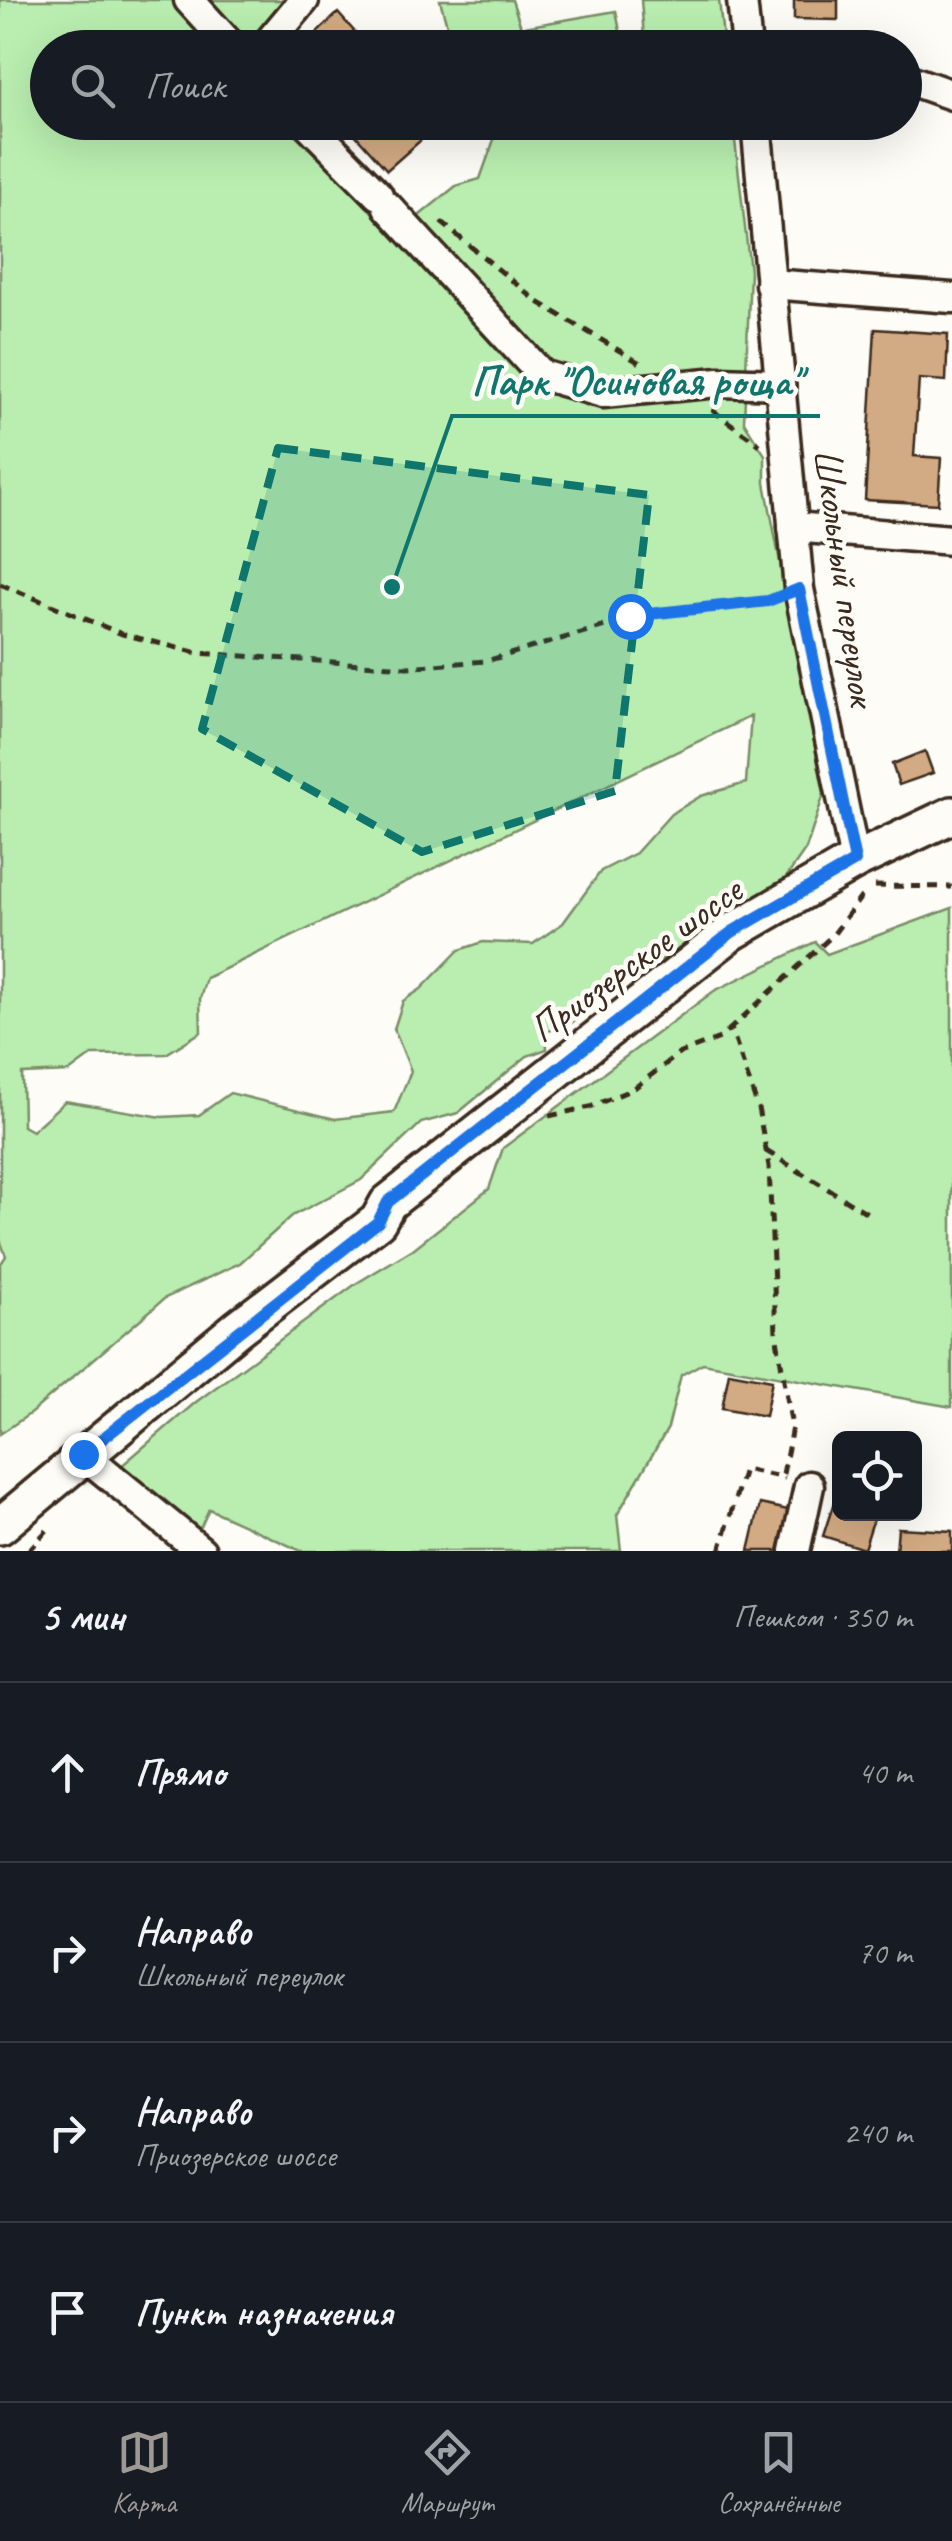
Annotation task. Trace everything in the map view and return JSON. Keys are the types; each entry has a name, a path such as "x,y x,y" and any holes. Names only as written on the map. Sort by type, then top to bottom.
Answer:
{"main road":[{"name":"Приозерское шоссе","path":"0,1500 221,1315 364,1209 388,1202 732,932 855,861 952,815"},
{"name":"Приозерское шоссе","path":"0,1526 83,1454 378,1222 388,1202"}],"street":[{"path":"189,0 216,30"},
{"path":"279,30 304,0"},
{"path":"742,0 745,30"},
{"path":"922,84 952,95"},
{"path":"324,140 542,374 603,392 780,384"},
{"name":"Школьный переулок","path":"758,140 799,589 855,861"},
{"path":"770,284 952,298"},
{"path":"793,527 952,540"},
{"path":"83,1454 201,1551"},
{"path":"795,1551 809,1486"}],"path":[{"path":"437,219 538,302 675,386 788,466"},
{"path":"0,584 122,634 198,652 407,667 486,660 630,616 768,601 799,589"},
{"path":"531,1120 590,1106 633,1088 680,1052 720,1038 833,934 868,886 952,887"},
{"path":"720,1551 744,1469 782,1477 792,1427 776,1333 766,1151 732,1028"},
{"path":"766,1151 872,1216"}],"highlighted area":[{"path":"278,448 649,495 615,791 422,852 202,729"}],"green space":[{"path":"0,0 285,0 261,30 30,30 30,140 306,140 394,236 456,186 480,179 494,140 735,140 750,271 744,422 765,455 765,483 824,794 806,849 781,885 682,953 645,965 620,986 598,994 573,1022 546,1032 547,1049 527,1056 458,1113 421,1123 361,1180 292,1216 240,1263 165,1298 31,1413 0,1434 0,1265 6,1256 0,1240","holes":["751,716 746,783 701,796 671,814 636,853 601,871 563,923 533,944 483,942 459,950 421,989 403,1001 394,1029 411,1071 394,1112 335,1119 230,1093 199,1115 162,1117 65,1101 32,1131 23,1126 22,1074 69,1072 92,1055 166,1054 201,1032 200,999 206,978"]},
{"path":"440,0 512,0 522,30 448,30"},
{"path":"641,0 719,0 722,30 643,30"},
{"path":"616,11 620,30 524,30 524,27"},
{"path":"952,908 952,1407 703,1363 681,1375 668,1428 617,1515 621,1551 301,1551 209,1509 199,1531 119,1468 196,1402 357,1283 413,1249 489,1189 503,1148 714,991 815,942 827,954"}],"building":[{"path":"794,0 838,0 838,20 794,19"},
{"path":"338,13 353,30 320,30"},
{"path":"360,140 421,140 387,170"},
{"path":"875,329 948,334 946,381 919,379 914,456 941,458 938,504 865,500"},
{"path":"925,751 933,773 899,785 892,764"},
{"path":"729,1372 772,1380 765,1416 722,1408"},
{"path":"760,1504 788,1510 778,1551 749,1551"},
{"path":"832,1508 832,1521 873,1521 864,1549 823,1536"},
{"path":"898,1528 952,1531 952,1551 896,1551"}],"place":[{"name":"Парк \"Осиновая роща\"","path":"392,587"}],"route":[{"path":"83,1454 238,1328 378,1222 388,1202 641,1001 732,932 855,861 799,589 768,601 630,616"}]}
